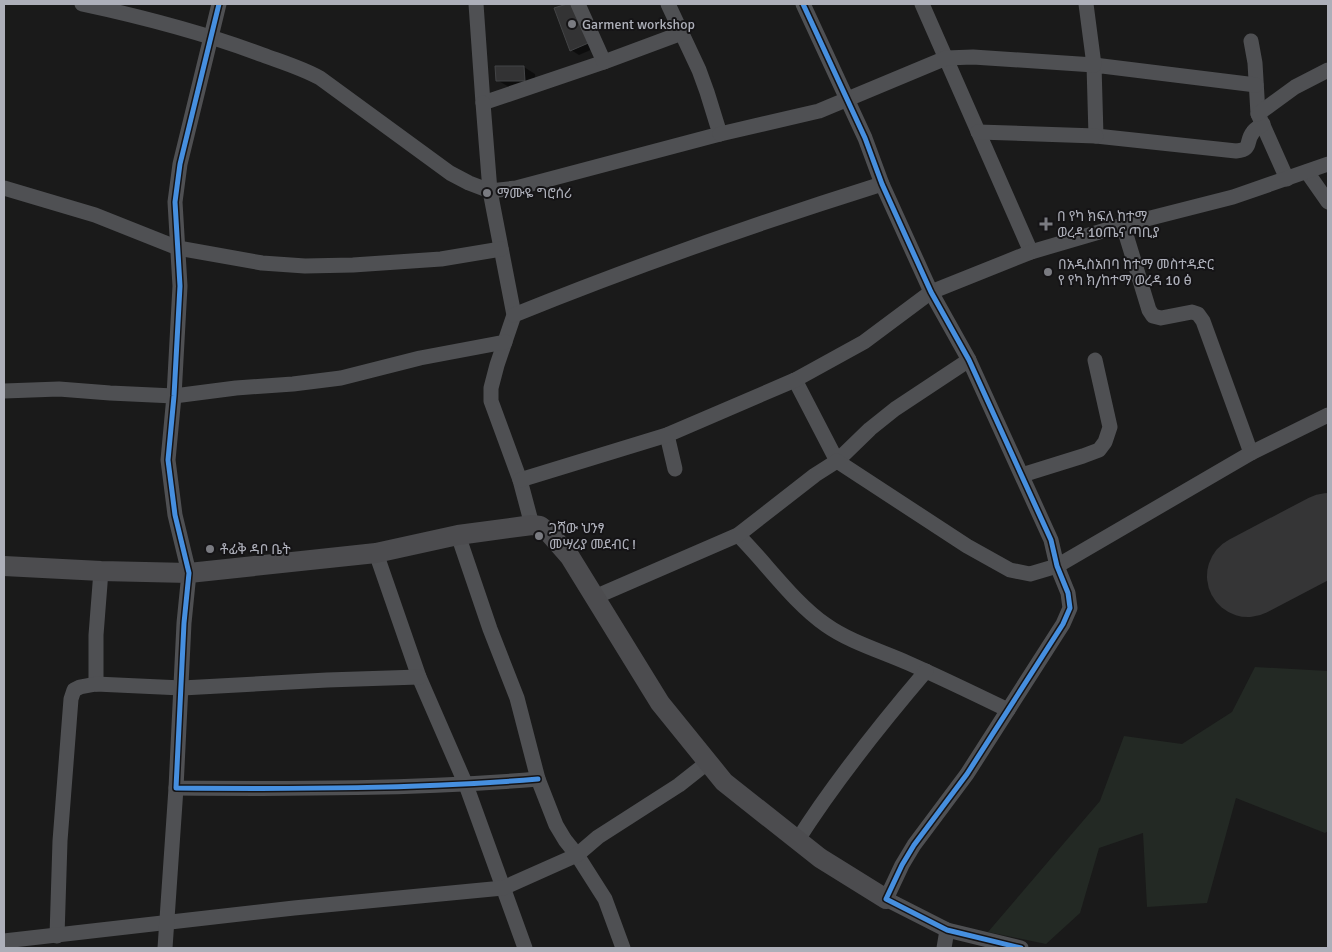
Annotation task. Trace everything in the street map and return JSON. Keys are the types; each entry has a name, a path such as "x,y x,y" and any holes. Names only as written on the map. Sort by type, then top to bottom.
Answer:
{"main road":[{"path":"4,566 189,573 376,553 458,535 540,526 549,533 570,557 660,703 724,782 820,858 886,899"}],"street":[{"path":"82,4 155,21 210,37 306,71 320,78 450,173 490,191 516,188 720,134 820,111 946,58 973,57 1094,65 1256,85"},
{"path":"165,948 182,688 184,623 189,573 175,514 168,460 174,396 180,286 175,202 180,164 210,37 220,4"},
{"path":"476,4 490,191 514,315 491,388 491,401 520,480 532,526"},
{"path":"578,4 604,62"},
{"path":"668,4 708,92 720,134"},
{"path":"803,4 865,138 882,184 931,292 969,360 1022,475 1051,540 1057,566 1068,594 1070,608 1063,624 967,774 914,845 886,899 948,930 1021,948"},
{"path":"922,4 1031,252"},
{"path":"1086,4 1094,65 1096,136"},
{"path":"483,103 682,33"},
{"path":"1251,41 1260,119 1287,179"},
{"path":"978,132 1096,136 1236,151 1244,150 1248,147 1252,132 1260,119 1295,87 1328,70"},
{"path":"520,480 667,435 795,380 864,342 931,292 1031,252 1123,225 1233,197 1328,164"},
{"path":"1307,172 1328,202"},
{"path":"514,315 731,233 882,184"},
{"path":"4,188 95,215 178,248 262,263 305,266 353,265 441,259 501,249"},
{"path":"1123,225 1149,310 1153,316 1161,318 1192,312 1198,314 1203,321 1251,453"},
{"path":"4,391 59,388 174,396 341,378 420,358 505,342"},
{"path":"595,597 738,535 815,474 837,461 870,429 969,360"},
{"path":"1022,475 1099,450 1105,442 1110,427 1095,360"},
{"path":"795,380 837,461 968,546 1010,570 1030,574 1057,566 1251,453 1328,414"},
{"path":"667,435 675,469"},
{"path":"458,535 490,629 517,698 538,779 556,826 605,898 623,948"},
{"path":"738,535 759,555 798,600 824,624 838,633 926,671 1008,710"},
{"path":"376,553 419,677 466,785 525,948"},
{"path":"96,684 96,635 101,571"},
{"path":"797,841 816,810 884,721 926,671"},
{"path":"58,936 60,841 71,699 74,690 96,684 182,688 419,677"},
{"path":"4,941 504,888 577,855 598,837 678,785 708,762"},
{"path":"176,788 248,789 466,785 538,779"},
{"path":"944,948 948,930"}],"shaded area":[{"path":"1255,667 1328,671 1328,831 1325,833 1236,798 1207,903 1147,907 1143,833 1099,848 1080,913 1046,944 988,932 1100,801 1124,736 1182,744 1232,712"}],"building":[{"name":"Garment workshop","path":"575,4 593,41 570,51 554,8"},
{"path":"495,66 524,66 525,81 496,81"}],"runway":[{"path":"1248,576 1328,534"}],"cycle path":[{"path":"219,4 180,164 175,202 180,286 174,396 168,460 175,515 189,573 184,623 176,788 402,787 538,779"},
{"path":"803,4 865,138 882,184 931,292 969,360 1051,540 1057,566 1068,593 1070,608 1063,624 967,774 914,845 886,899 947,930 1021,948"}],"place":[{"name":"Garment workshop","path":"572,24"},
{"name":"ማሙዬ ግሮሰሪ","path":"487,193"},
{"name":"በ የካ ክፍለ ከተማ ወረዳ 10ጤና ጣቢያ","path":"1046,224"},
{"name":"በአዲስአበባ ከተማ መስተዳድር የ የካ ክ/ከተማ ወረዳ 10 ፅ","path":"1048,272"},
{"name":"ጋሻው ህንፃ መሣሪያ መደብር !","path":"539,536"},
{"name":"ቶፊቅ ዳቦ ቤት","path":"210,549"}]}
